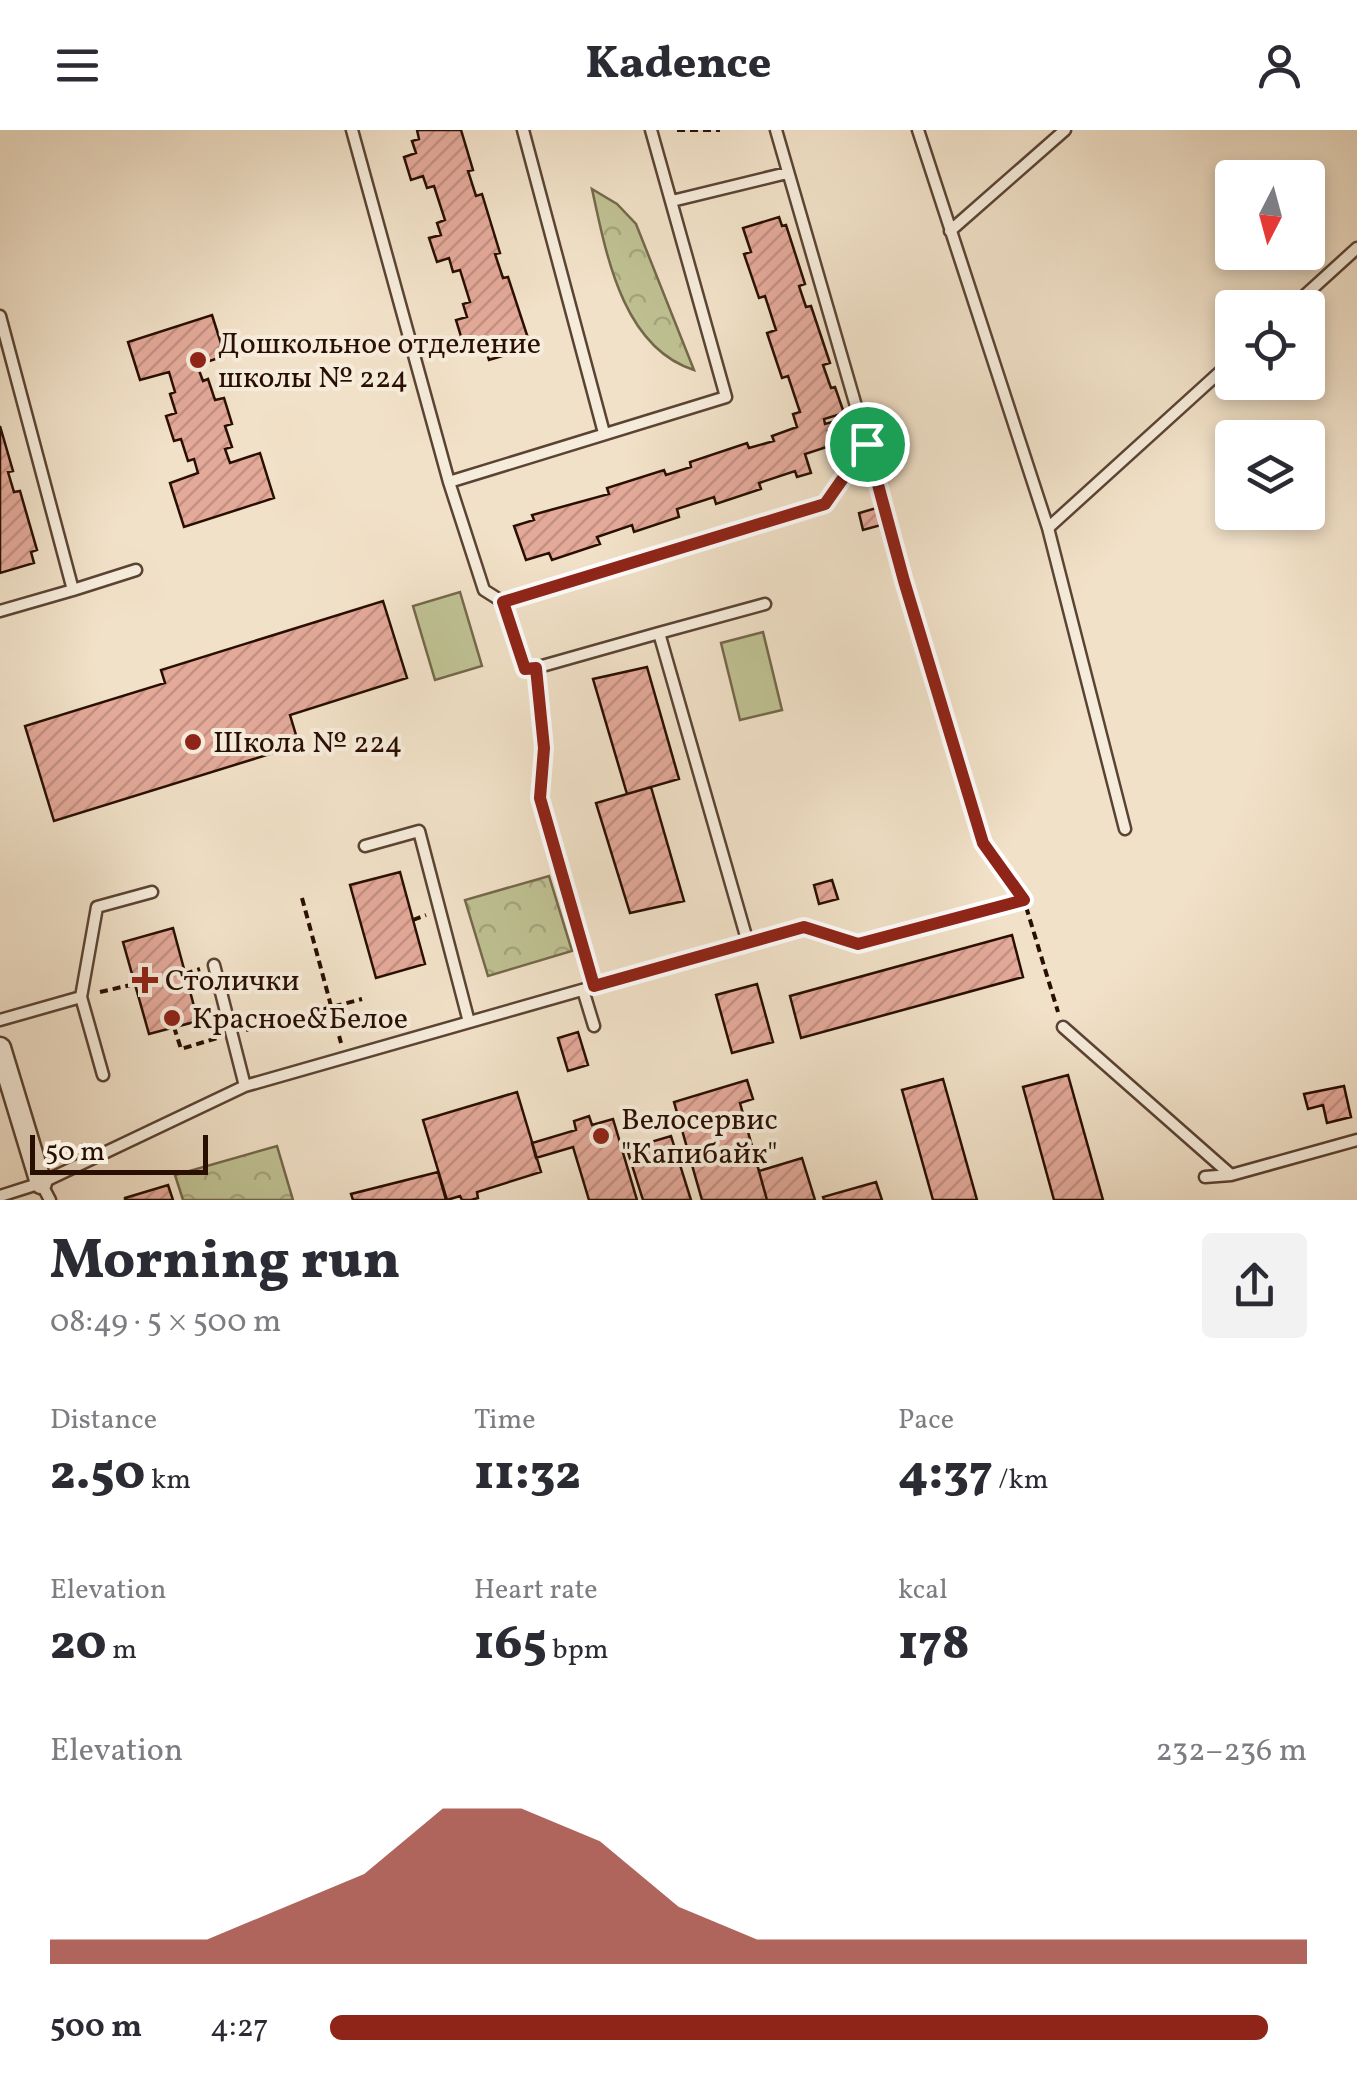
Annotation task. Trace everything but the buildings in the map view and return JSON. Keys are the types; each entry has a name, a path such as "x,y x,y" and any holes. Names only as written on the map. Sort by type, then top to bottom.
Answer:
{"street":[{"path":"0,1048 46,1192"}],"lane":[{"path":"352,130 449,482 484,590 503,602 825,504 867,444"},
{"path":"523,130 604,433"},
{"path":"449,482 726,397 651,130"},
{"path":"776,130 904,581"},
{"path":"918,130 1048,528 1125,829"},
{"path":"950,232 1065,130"},
{"path":"672,202 787,173"},
{"path":"1311,290 1357,248"},
{"path":"0,316 73,590"},
{"path":"1048,528 1215,376"},
{"path":"0,610 136,570"},
{"path":"594,1026 540,798 544,748 536,668 765,604"},
{"path":"659,633 748,943"},
{"path":"365,846 419,832 469,1022"},
{"path":"104,1075 81,997 97,908 152,892"},
{"path":"0,1196 46,1192 245,1086 804,927"},
{"path":"214,965 245,1086"},
{"path":"0,1020 81,997"},
{"path":"1063,1028 1231,1176"},
{"path":"1205,1177 1231,1176 1357,1140"}],"path":[{"path":"676,130 720,130"},
{"path":"904,581 983,843 1024,900 1063,1028"},
{"path":"503,602 525,669 536,668"},
{"path":"302,898 345,1058"},
{"path":"804,927 858,944 1024,900"},
{"path":"81,997 135,984"},
{"path":"174,1027 181,1049 362,999"}],"green space":[{"path":"592,189 617,204 636,224 694,370 670,358 650,341 634,319 611,268"},
{"path":"460,592 482,666 435,680 413,606"},
{"path":"763,632 782,710 740,720 721,643"},
{"path":"549,876 572,951 488,976 465,900"},
{"path":"277,1146 293,1200 183,1200 175,1175"}],"place":[{"name":"Дошкольное отделение школы № 224","path":"198,360"},
{"name":"Школа № 224","path":"193,742"},
{"name":"Столички","path":"145,980"},
{"name":"Красное&Белое","path":"172,1018"},
{"name":"Велосервис \"Капибайк\"","path":"601,1136"}],"route":[{"path":"867,444 983,843 1024,900 858,944 804,927 594,986 540,798 544,748 536,668 525,669 503,602 825,504 867,444"}]}
